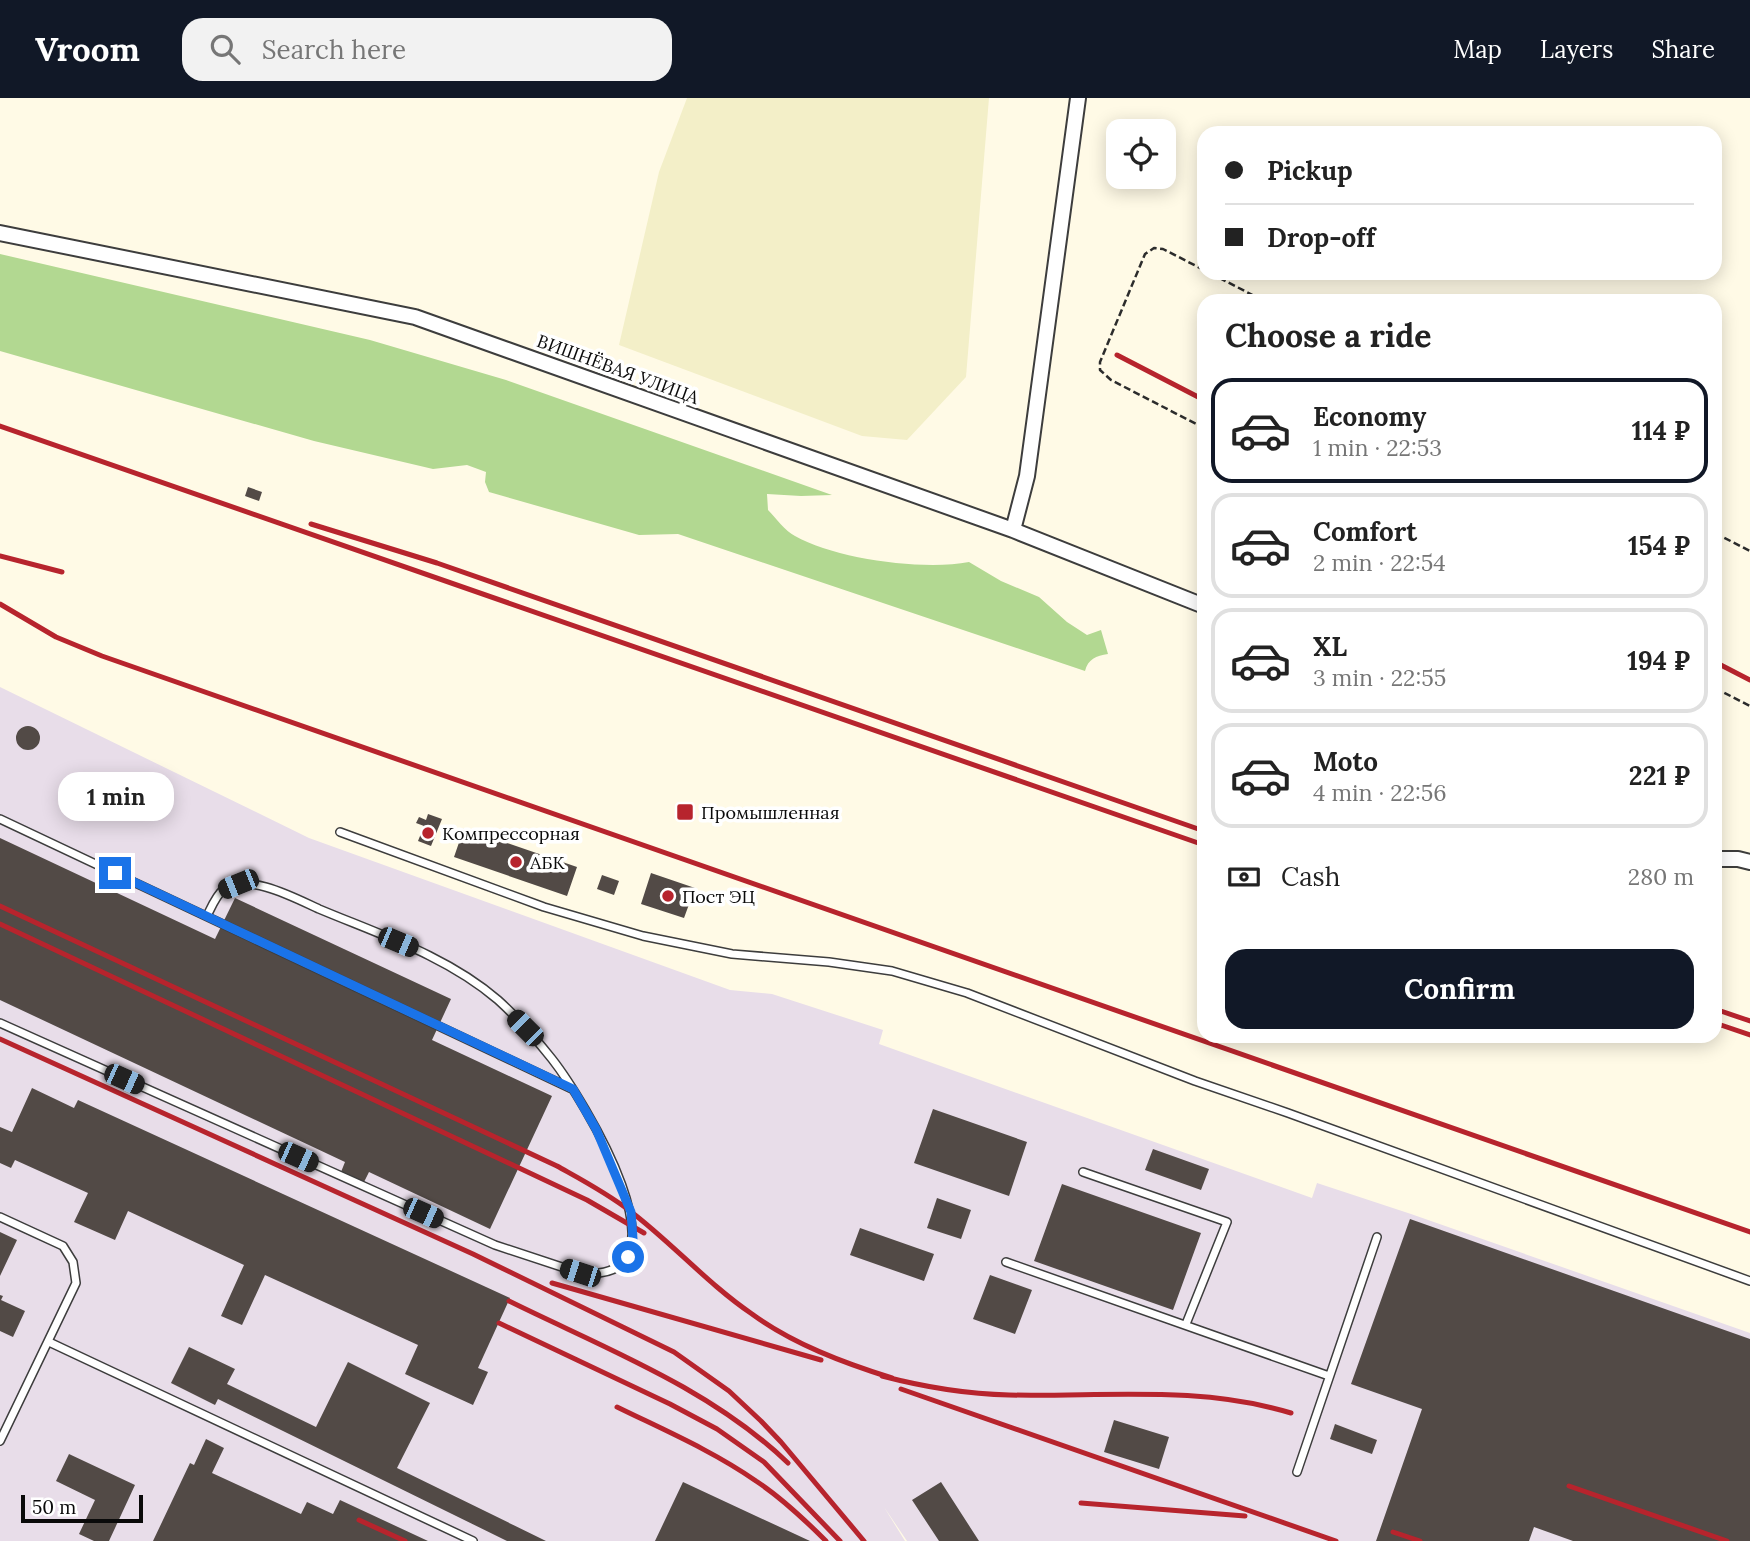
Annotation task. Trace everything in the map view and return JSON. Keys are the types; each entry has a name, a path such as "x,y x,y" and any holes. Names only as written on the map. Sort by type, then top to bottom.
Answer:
{"street":[{"path":"1013,530 1027,476 1078,98"},
{"name":"ВИШНЁВАЯ УЛИЦА","path":"0,233 415,317 1013,530 1197,603"},
{"path":"1722,859 1750,862"}],"lane":[{"path":"0,818 573,1089"},
{"path":"340,832 544,907 643,936 732,954 857,965 892,971 967,993 1195,1081 1288,1112 1750,1281"},
{"path":"0,1023 495,1245 580,1273 593,1274 614,1268 628,1257 633,1239 631,1212 596,1129 553,1060 508,1010 469,977 447,963 277,891 258,886 238,884 224,890 207,916"},
{"path":"1083,1172 1227,1222 1186,1324"},
{"path":"0,1217 63,1246 73,1262 76,1283 0,1441"},
{"path":"1297,1472 1377,1237"},
{"path":"1006,1262 1329,1376"},
{"path":"49,1342 473,1541"}],"path":[{"path":"1197,266 1163,249 1154,248 1145,254 1100,362 1100,370 1111,380 1197,424"},
{"path":"1224,280 1250,294"},
{"path":"1722,537 1750,551"},
{"path":"1722,692 1750,706"}],"shaded area":[{"path":"687,98 989,98 966,377 907,440 862,436 619,345 659,172"},
{"path":"0,687 309,838 730,990 772,994 883,1030 879,1044 1312,1198 1317,1183 1750,1333 1750,1541 907,1541 884,1507 905,1541 0,1541"}],"green space":[{"path":"0,254 370,340 506,380 832,495 767,494 768,510 791,534 812,544 856,557 905,564 969,562 1001,581 1039,597 1067,622 1087,635 1101,630 1108,654 1093,659 1085,671 678,534 639,535 489,492 485,482 486,472 467,465 433,469 314,441 0,351"}],"building":[{"path":"248,487 262,492 259,501 245,496"},
{"path":"28,726 36,730 40,738 36,746 28,750 20,746 16,738 20,730"},
{"name":"Компрессорная","path":"428,814 442,819 431,846 418,841 424,826 416,823 419,817 426,820"},
{"name":"АБК","path":"464,828 577,867 567,896 454,857"},
{"path":"0,838 215,939 235,898 451,999 432,1040 552,1096 490,1229 369,1172 364,1182 341,1172 345,1162 0,1000"},
{"name":"Пост ЭЦ","path":"651,873 695,888 684,918 641,904"},
{"path":"602,875 619,881 614,895 597,889"},
{"path":"32,1088 74,1108 78,1100 510,1298 478,1368 488,1372 473,1405 405,1374 418,1345 265,1275 242,1325 221,1316 244,1265 128,1211 115,1240 74,1222 88,1193 15,1160 11,1168 0,1163 0,1127 12,1132"},
{"path":"933,1109 1027,1142 1009,1196 914,1163"},
{"path":"1153,1149 1209,1169 1201,1190 1145,1170"},
{"path":"1062,1184 1201,1233 1173,1310 1034,1261"},
{"path":"937,1198 971,1210 961,1239 927,1228"},
{"path":"1410,1219 1750,1339 1750,1541 1573,1541 1534,1527 1529,1541 1376,1541 1422,1409 1351,1384"},
{"path":"860,1228 934,1254 924,1281 850,1255"},
{"path":"0,1232 17,1240 0,1276"},
{"path":"990,1275 1032,1290 1015,1334 973,1319"},
{"path":"0,1295 3,1296 1,1300 25,1311 13,1337 0,1331"},
{"path":"189,1347 235,1369 227,1384 316,1427 348,1362 430,1403 397,1468 546,1541 507,1541 218,1399 215,1405 171,1383"},
{"path":"1114,1420 1169,1437 1159,1469 1104,1452"},
{"path":"1335,1424 1377,1440 1372,1454 1330,1439"},
{"path":"206,1439 224,1448 212,1473 301,1514 307,1502 333,1514 340,1500 428,1541 153,1541 190,1463 194,1465"},
{"path":"69,1454 135,1485 109,1541 94,1541 79,1534 95,1500 56,1481"},
{"path":"683,1482 810,1541 655,1541"},
{"path":"941,1482 979,1541 939,1541 912,1500"}],"railway":[{"path":"1117,355 1197,396"},
{"path":"0,426 1197,843"},
{"path":"311,524 437,563 1197,829"},
{"path":"0,556 62,572"},
{"path":"0,604 56,637 102,656 1197,1039"},
{"path":"1722,666 1750,680"},
{"path":"0,906 557,1166 630,1211 720,1290 768,1325 819,1352 892,1378"},
{"path":"0,924 587,1200 644,1233"},
{"path":"1722,1011 1750,1021"},
{"path":"1722,1025 1750,1035"},
{"path":"0,1039 473,1254 674,1352 729,1391 761,1421 864,1541"},
{"path":"1209,1043 1750,1232"},
{"path":"552,1283 821,1360"},
{"path":"509,1301 690,1391 758,1436 788,1463"},
{"path":"499,1323 717,1429 764,1462 840,1541"},
{"path":"882,1376 929,1387 977,1393 1186,1396 1256,1404 1291,1413"},
{"path":"901,1389 1336,1541"},
{"path":"617,1407 688,1441 740,1470 784,1502 826,1541"},
{"path":"1569,1486 1727,1541"},
{"path":"1081,1503 1245,1516"},
{"path":"359,1520 405,1541"},
{"path":"1393,1532 1420,1541"}],"place":[{"name":"Промышленная","path":"685,812"},
{"name":"Компрессорная","path":"428,833"},
{"name":"АБК","path":"516,862"},
{"name":"Пост ЭЦ","path":"668,896"}],"route":[{"path":"115,873 573,1089 596,1129 631,1212 633,1239 628,1257"}]}
